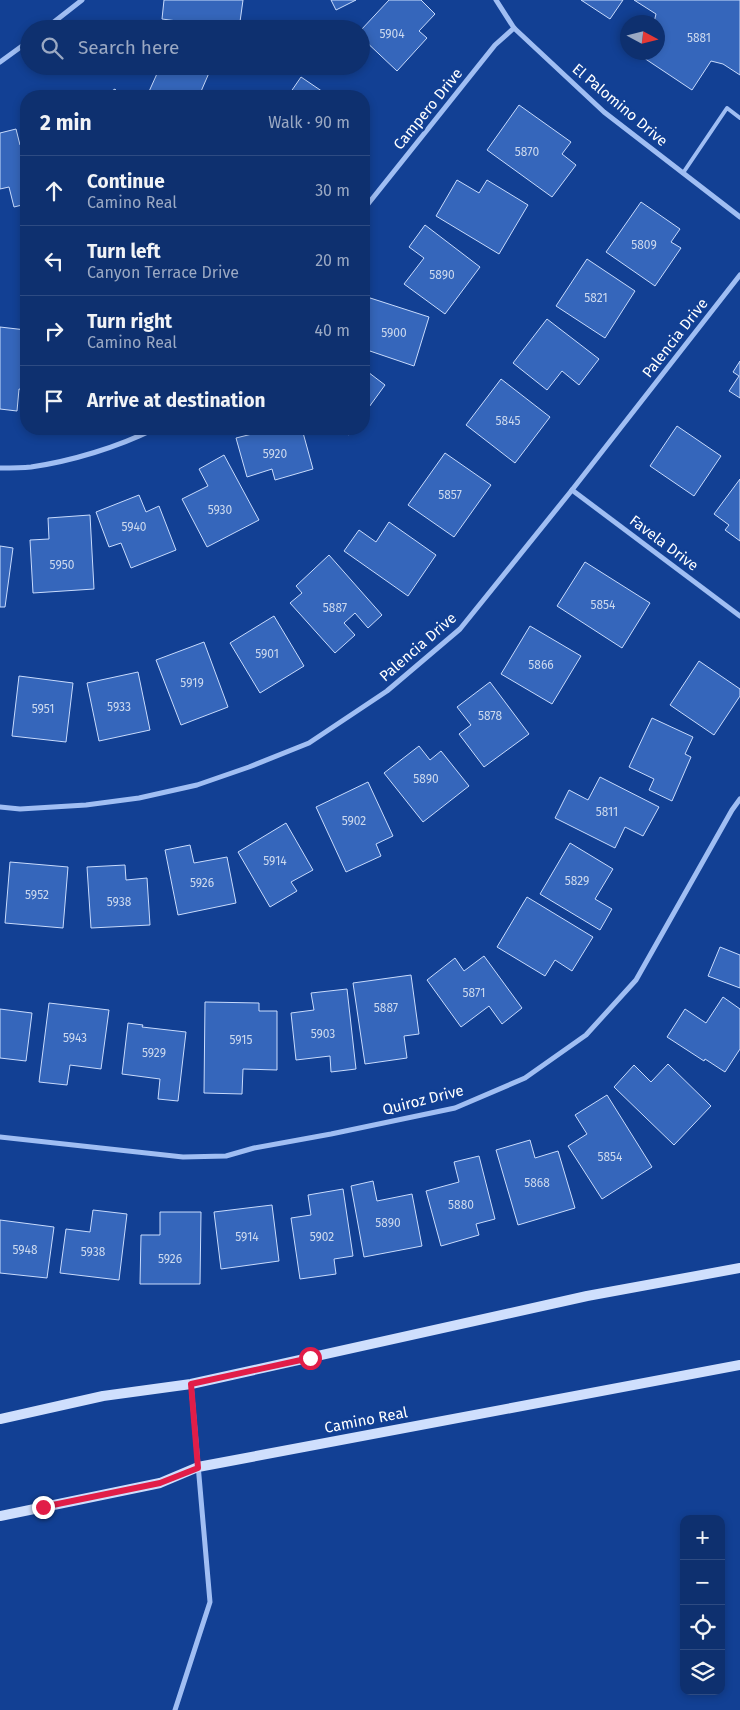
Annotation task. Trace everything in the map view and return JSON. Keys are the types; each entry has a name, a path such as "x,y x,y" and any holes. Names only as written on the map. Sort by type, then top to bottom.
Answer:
{"main road":[{"path":"0,1419 102,1396 191,1384 587,1296 740,1268"},
{"name":"Camino Real","path":"0,1516 160,1483 198,1468 740,1365"}],"street":[{"path":"56,20 82,0"},
{"name":"El Palomino Drive","path":"496,0 514,28 604,112 740,217"},
{"name":"Campero Drive","path":"370,201 495,45 514,28"},
{"path":"0,62 20,48"},
{"name":"Palencia Drive","path":"0,807 20,810 86,805 139,798 197,785 250,767 309,743 387,691 460,629 572,490 740,274"},
{"path":"0,468 30,467 71,459 141,435"},
{"name":"Favela Drive","path":"572,490 740,616"},
{"name":"Quiroz Drive","path":"0,1137 183,1157 226,1156 254,1148 455,1108 525,1078 586,1035 636,980 740,799"},
{"path":"175,1710 210,1602 191,1384"}],"lane":[{"path":"683,173 727,108 740,118"}],"building":[{"path":"164,0 243,0 240,20 162,19"},
{"path":"331,0 356,0 336,10"},
{"path":"389,0 421,0 435,14 419,31 427,38 397,71 370,46 370,20"},
{"path":"581,0 623,0 610,19"},
{"path":"634,0 740,0 740,75 723,64 711,61 692,90 647,60 665,60 665,15 656,14"},
{"path":"156,75 208,75 202,90 150,90"},
{"path":"301,77 320,90 292,90"},
{"path":"519,105 571,142 562,154 576,165 552,197 487,150"},
{"path":"16,129 20,145 20,206 14,207 9,187 0,189 0,133"},
{"path":"457,180 479,193 487,180 528,205 499,254 436,216"},
{"path":"641,202 680,229 671,242 681,248 655,286 606,252"},
{"path":"425,225 480,267 445,314 404,284 424,258 409,247"},
{"path":"587,259 635,291 605,338 556,306"},
{"path":"370,298 429,317 414,366 370,351"},
{"path":"547,319 599,359 579,385 562,371 547,390 513,363"},
{"path":"0,327 20,329 20,389 17,411 0,409"},
{"path":"740,361 740,398 729,391 739,376 733,372"},
{"path":"370,374 385,385 370,406"},
{"path":"501,379 550,417 515,463 466,425"},
{"path":"677,426 721,456 694,496 650,466"},
{"path":"248,435 304,435 313,469 275,480 272,469 247,477 236,438"},
{"path":"445,453 491,485 454,537 408,505"},
{"path":"224,455 259,520 207,547 182,499 208,486 199,469"},
{"path":"740,479 740,541 725,530 729,525 714,514"},
{"path":"139,495 146,512 159,506 176,550 131,568 121,543 109,547 96,512"},
{"path":"90,515 94,589 33,593 30,540 49,539 48,518"},
{"path":"389,522 436,555 408,596 344,551 359,530 376,542"},
{"path":"0,546 13,548 5,607 0,607"},
{"path":"329,555 382,615 368,628 355,613 344,623 355,635 335,653 290,603 302,593 296,586"},
{"path":"585,562 650,603 622,648 557,606"},
{"path":"274,616 304,666 260,693 230,643"},
{"path":"530,626 581,656 552,704 501,674"},
{"path":"204,642 228,707 181,725 156,660"},
{"path":"699,661 740,689 740,696 714,735 670,705"},
{"path":"138,672 150,730 99,741 87,683"},
{"path":"19,676 73,683 66,742 12,736"},
{"path":"490,682 529,734 484,767 459,734 471,725 457,707"},
{"path":"652,718 693,737 685,754 691,757 672,801 649,790 654,779 629,767"},
{"path":"419,746 430,760 441,751 469,786 423,822 384,773"},
{"path":"600,777 659,807 643,836 625,827 615,848 555,818 569,790 588,800"},
{"path":"368,782 393,836 376,844 381,856 346,872 316,807"},
{"path":"286,823 313,870 291,882 297,891 270,907 238,852"},
{"path":"570,843 613,869 595,899 612,909 600,930 540,894"},
{"path":"190,845 194,863 227,857 236,903 178,915 165,850"},
{"path":"10,862 68,867 63,928 5,923"},
{"path":"125,865 126,880 147,878 150,925 91,928 87,867"},
{"path":"527,897 593,937 572,971 555,960 545,976 497,947"},
{"path":"720,947 740,955 740,988 708,976"},
{"path":"484,956 522,1008 502,1024 489,1006 461,1027 427,980 455,958 464,971"},
{"path":"411,975 419,1034 404,1036 407,1058 365,1064 353,983"},
{"path":"347,989 356,1069 331,1072 330,1056 296,1060 291,1013 314,1010 311,993"},
{"path":"723,997 740,1009 740,1049 725,1072 667,1037 685,1009 706,1023"},
{"path":"205,1002 259,1003 259,1011 277,1011 277,1070 243,1069 242,1094 204,1093"},
{"path":"49,1003 109,1010 101,1069 70,1065 67,1085 39,1082"},
{"path":"0,1009 32,1013 26,1061 0,1058"},
{"path":"128,1023 143,1025 142,1027 186,1032 178,1101 158,1099 160,1079 122,1074"},
{"path":"668,1064 711,1106 674,1145 614,1087 634,1065 651,1082"},
{"path":"607,1095 652,1167 602,1199 568,1146 587,1134 575,1115"},
{"path":"530,1140 535,1158 558,1151 575,1208 518,1225 496,1150"},
{"path":"479,1156 495,1219 476,1224 479,1235 441,1246 426,1191 459,1182 454,1162"},
{"path":"373,1181 377,1201 412,1194 422,1246 364,1257 351,1186"},
{"path":"343,1189 353,1256 334,1259 336,1274 300,1279 291,1218 311,1215 308,1195"},
{"path":"272,1205 279,1261 221,1269 214,1212"},
{"path":"93,1210 127,1214 119,1280 60,1273 66,1229 90,1232"},
{"path":"160,1212 201,1212 200,1284 140,1284 141,1235 160,1235"},
{"path":"0,1220 54,1227 47,1278 0,1273"}],"route":[{"path":"43,1507 160,1483 198,1468 191,1384 310,1358"}]}
